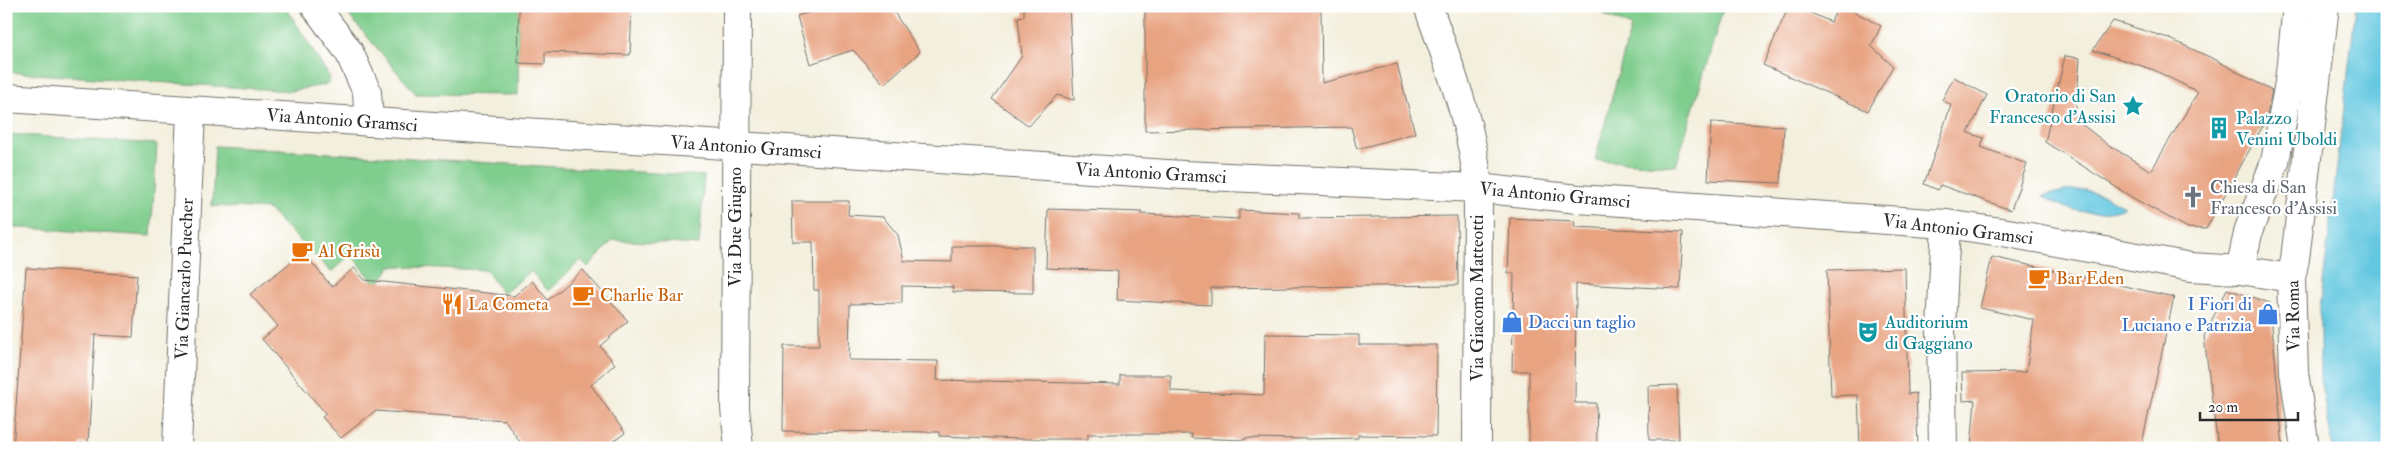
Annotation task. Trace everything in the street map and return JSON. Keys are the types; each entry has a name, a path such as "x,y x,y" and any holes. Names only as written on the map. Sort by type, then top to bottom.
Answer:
{"street":[{"path":"315,6 349,52 367,92 369,122"},
{"name":"Via Due Giugno","path":"738,6 735,408 739,448"},
{"name":"Via Giacomo Matteotti","path":"1428,6 1467,120 1475,154 1478,188 1477,448"},
{"path":"2240,270 2249,228 2275,162 2289,82 2297,6"},
{"name":"Via Roma","path":"2305,448 2294,372 2291,278 2295,259 2325,6"},
{"name":"Via Antonio Gramsci","path":"6,98 1183,175 1478,188 1578,199 1946,224 2008,233 2191,267 2240,270 2291,278"},
{"name":"Via Giancarlo Puecher","path":"177,448 191,110"},
{"path":"1943,448 1941,330 1946,224"}],"green space":[{"path":"6,6 285,6 330,78 329,82 324,85 290,91 6,72"},
{"path":"341,6 519,6 518,95 416,94"},
{"path":"1606,6 1724,6 1676,166 1595,160 1631,27 1604,15"},
{"path":"6,134 157,144 151,236 6,227"},
{"path":"215,146 704,176 699,245 613,240 588,267 581,260 548,291 531,271 503,294 486,270 391,266 377,286 351,254 331,272 268,209 212,206"}],"water":[{"path":"2356,6 2387,6 2387,448 2333,448 2320,379 2320,309"},
{"path":"2085,190 2106,196 2125,207 2103,212 2082,212 2072,210 2043,196 2064,191"}],"building":[{"path":"519,6 632,6 630,55 545,52 545,64 518,63"},
{"path":"832,6 890,6 920,52 884,84 853,50 810,64 797,16"},
{"path":"1024,6 1069,6 1074,100 1057,95 1029,126 992,99 1022,56 1018,17 1024,16"},
{"path":"1145,6 1321,6 1322,83 1397,64 1415,133 1357,149 1351,127 1145,131"},
{"path":"1789,6 1795,6 1831,22 1838,6 1844,6 1881,26 1871,46 1893,66 1868,111 1763,65"},
{"name":"Palazzo Venini Uboldi","path":"2113,21 2168,38 2216,60 2272,91 2266,120 2206,229 2188,228 2133,198 2045,142 2065,56 2080,58 2075,119 2107,144 2151,171 2198,92 2154,70 2093,50"},
{"path":"1954,77 1987,95 1968,133 1984,138 1981,147 2027,164 2011,210 1940,185 1938,190 1924,184 1951,105 1942,100"},
{"path":"1711,122 1784,126 1781,183 1708,180"},
{"path":"792,201 849,201 848,215 883,217 898,235 904,261 952,262 952,246 1033,246 1033,293 953,292 953,287 902,286 902,303 850,304 849,360 938,361 937,380 1120,384 1120,375 1171,375 1171,391 1264,395 1265,334 1359,335 1359,345 1437,345 1436,436 1358,435 1358,438 1245,438 1245,440 1191,438 1192,434 1088,434 1088,439 1021,439 939,436 939,432 783,431 784,346 819,346 819,290 814,290 813,242 793,242"},
{"path":"1048,209 1142,212 1142,214 1239,219 1239,210 1299,213 1299,218 1457,216 1458,285 1211,288 1211,305 1117,300 1118,271 1046,268"},
{"path":"1510,218 1575,221 1574,227 1683,232 1680,289 1576,284 1575,403 1596,403 1597,448 1529,448 1529,371 1512,371 1514,273 1508,273"},
{"path":"302,251 332,287 354,268 365,280 514,296 532,281 548,300 583,270 628,321 600,346 615,364 591,385 625,433 604,448 524,448 505,420 375,411 341,438 322,417 326,414 262,339 278,326 250,294 290,263"},
{"path":"1992,257 2174,297 2141,448 1971,448 1975,400 1963,401 1962,373 2026,372 2034,320 1980,308"},
{"path":"26,268 137,275 133,337 95,335 88,444 80,443 80,448 13,448"},
{"name":"Auditorium di Gaggiano","path":"1905,268 1908,394 1916,393 1918,448 1860,448 1858,395 1831,396 1827,270"},
{"path":"2227,289 2270,303 2283,448 2218,448 2204,336"},
{"path":"1677,385 1679,440 1649,440 1648,386"}],"place":[{"name":"Oratorio di San Francesco d'Assisi","path":"2133,106"},
{"name":"Palazzo Venini Uboldi","path":"2219,128"},
{"name":"Chiesa di San Francesco d'Assisi","path":"2193,197"},
{"name":"Al Grisù","path":"302,251"},
{"name":"Bar Eden","path":"2039,278"},
{"name":"Charlie Bar","path":"583,295"},
{"name":"La Cometa","path":"452,304"},
{"name":"I Fiori di Luciano e Patrizia","path":"2268,314"},
{"name":"Dacci un taglio","path":"1512,322"},
{"name":"Auditorium di Gaggiano","path":"1868,332"}]}
